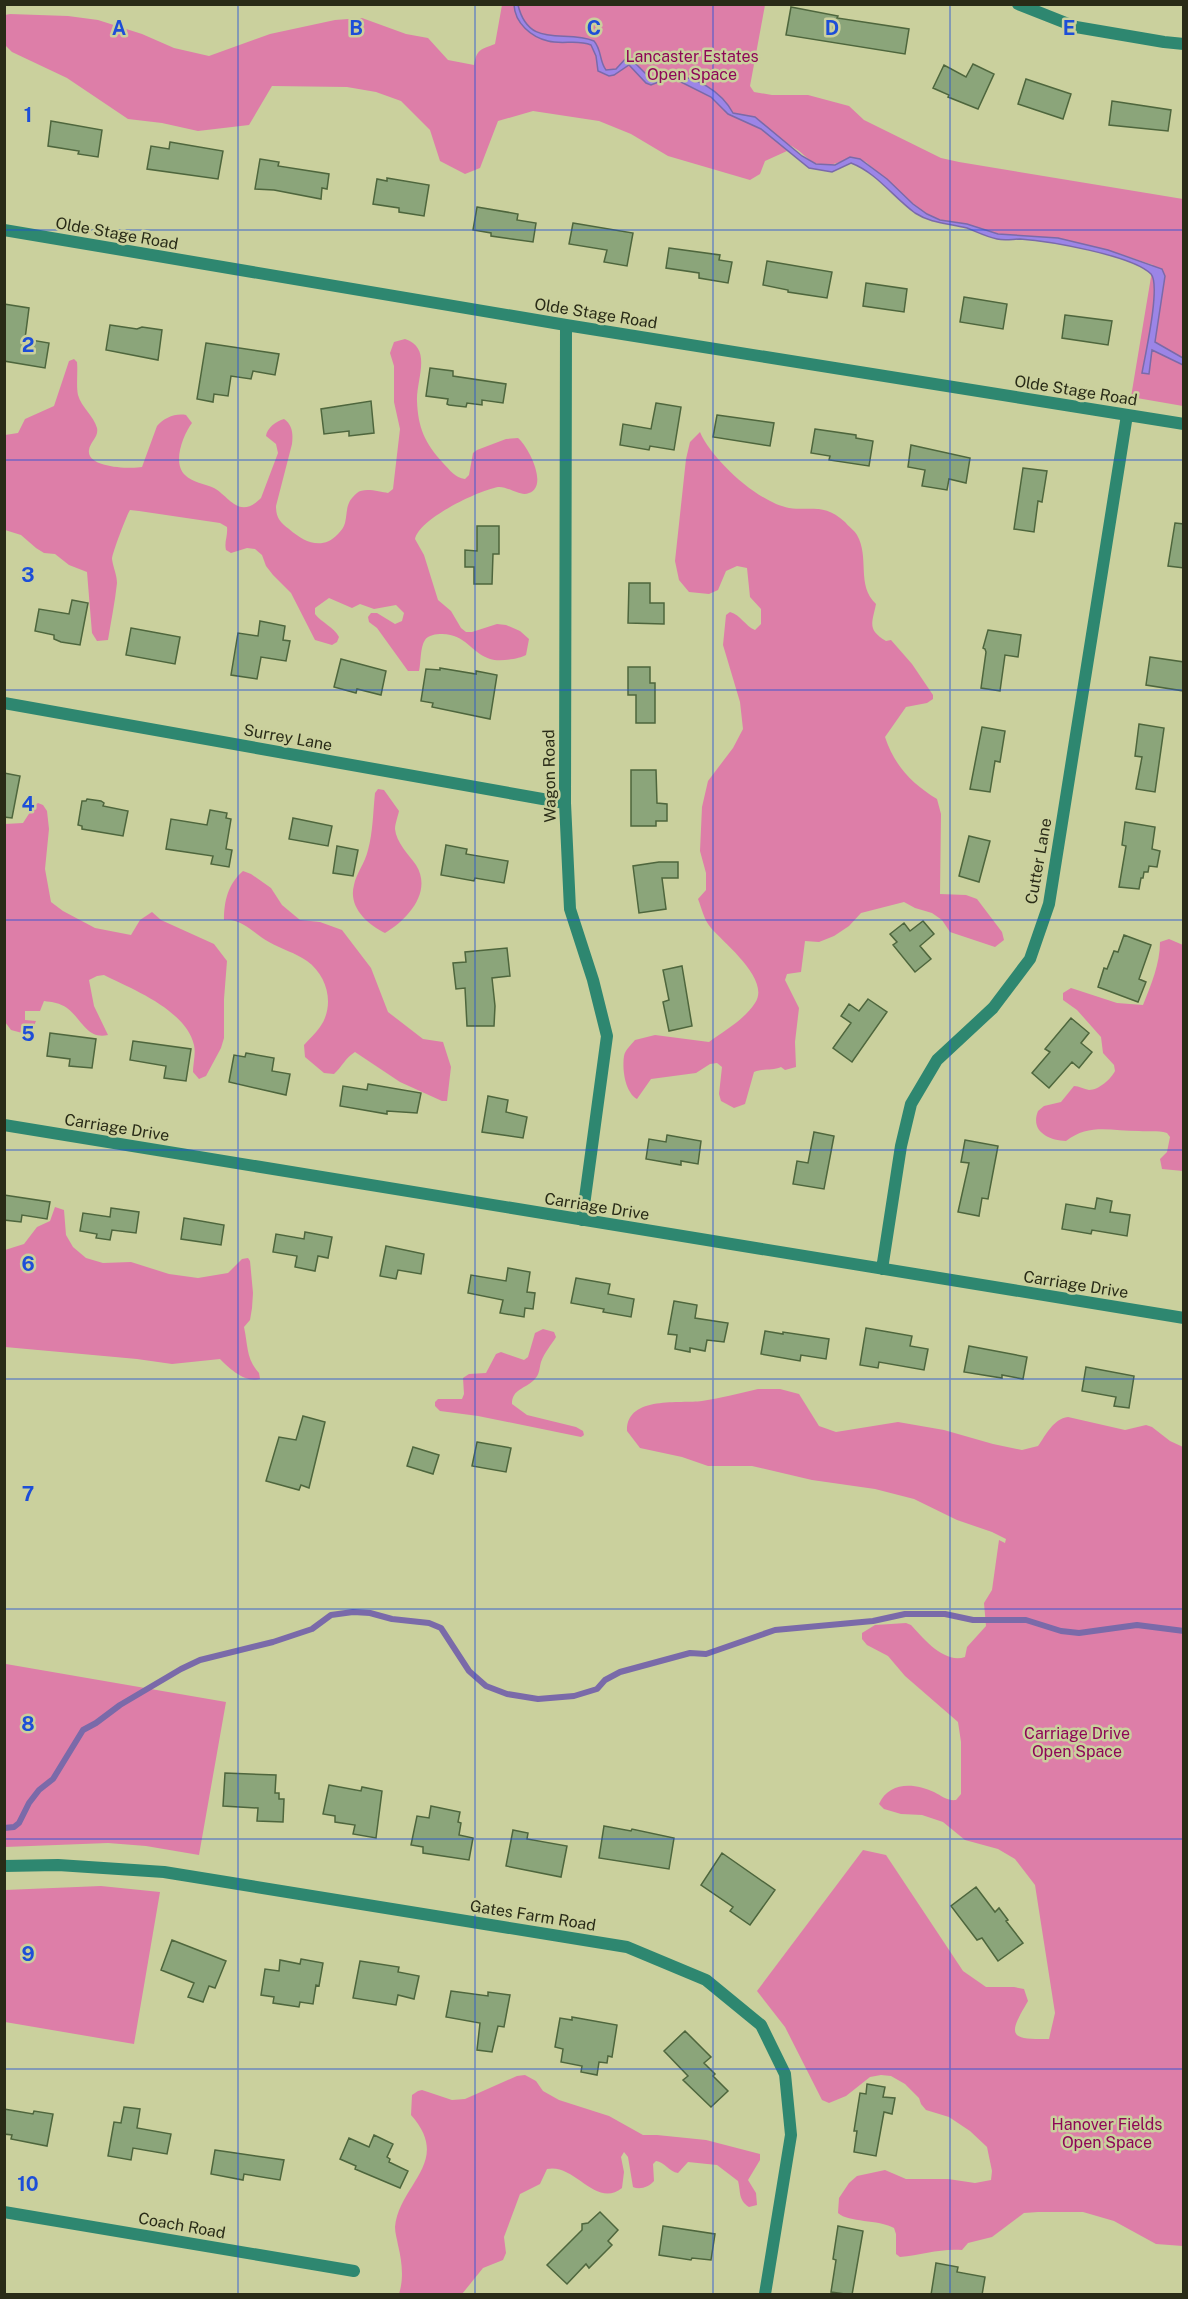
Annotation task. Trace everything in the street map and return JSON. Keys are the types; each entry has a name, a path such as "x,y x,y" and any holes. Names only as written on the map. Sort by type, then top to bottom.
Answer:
{"street":[{"path":"1018,4 1077,27 1184,44"},
{"name":"Olde Stage Road","path":"4,230 566,325 1184,424"},
{"name":"Wagon Road","path":"566,325 565,803 570,909 593,980 607,1036 582,1220"},
{"name":"Cutter Lane","path":"882,1269 901,1146 911,1104 937,1060 993,1008 1030,959 1048,904 1127,415"},
{"name":"Surrey Lane","path":"4,703 565,803"},
{"name":"Carriage Drive","path":"4,1125 1184,1318"},
{"name":"Gates Farm Road","path":"4,1866 58,1865 164,1872 604,1943 627,1947 706,1980 761,2025 785,2074 791,2135 765,2295"},
{"name":"Coach Road","path":"4,2212 354,2271"}],"green space":[{"name":"Lancaster Estates Open Space","path":"502,5 765,5 750,86 754,92 772,95 808,95 849,106 864,120 941,158 1183,199 1183,406 1131,397 1153,265 1108,250 1058,238 998,234 967,224 940,220 913,204 866,162 850,157 836,163 816,164 788,144 778,142 787,151 765,161 760,174 750,180 668,156 631,134 599,121 533,111 498,121 480,168 465,174 440,161 430,130 401,101 376,92 347,87 272,86 249,125 198,131 162,123 128,119 67,78 12,52 5,45 5,15 10,14 68,16 98,20 142,34 174,48 209,56 270,34 335,20 362,18 406,34 428,38 448,60 474,65 480,51 495,44"},
{"path":"405,339 414,343 421,357 417,401 421,427 431,449 450,471 465,479 469,475 473,453 506,439 518,438 527,449 535,466 537,483 535,489 529,493 522,494 498,487 477,494 437,515 419,531 415,539 424,555 438,600 451,611 461,628 466,632 472,632 497,624 506,625 520,631 529,639 526,655 509,660 490,659 457,637 437,634 428,637 423,643 419,671 408,671 377,628 369,622 368,617 371,613 377,613 395,624 402,621 404,613 396,605 374,609 360,604 352,608 329,598 315,608 315,614 339,637 332,645 315,640 291,593 266,566 262,555 255,549 247,548 231,553 226,550 227,527 220,523 130,510 112,559 117,583 108,640 97,641 92,633 87,572 69,565 55,554 44,553 21,535 5,530 5,435 18,433 25,419 54,406 69,361 74,359 77,362 78,395 97,428 97,434 89,450 94,461 110,466 142,467 157,426 170,417 186,415 192,423 180,449 181,470 188,477 214,488 235,505 241,507 247,507 261,498 278,453 276,444 266,436 268,430 278,421 284,419 287,421 291,427 292,444 276,506 278,517 301,538 313,543 326,542 342,529 349,503 357,493 368,490 388,493 393,489 400,429 394,402 394,366 390,353 394,342"},
{"path":"700,432 714,455 725,467 764,498 789,508 831,512 857,535 863,553 866,588 876,604 872,621 873,629 886,641 891,640 912,664 933,695 933,699 927,703 906,707 885,737 893,756 905,773 937,799 941,814 940,894 966,895 977,899 1002,932 1004,940 995,947 950,932 942,920 932,913 904,902 861,913 849,926 819,942 805,941 801,972 787,974 785,980 799,1008 795,1042 796,1067 754,1072 745,1104 734,1108 721,1101 719,1094 722,1067 717,1063 710,1064 696,1073 651,1079 637,1099 627,1086 623,1061 627,1049 635,1040 655,1035 709,1042 746,1014 755,1003 758,994 752,973 709,925 698,899 706,890 706,873 700,851 702,807 708,781 733,748 743,729 740,702 723,645 726,615 730,612 734,613 755,630 761,624 761,609 750,597 747,568 737,566 726,571 718,590 709,594 689,592 679,580 675,561 686,459 690,442"},
{"path":"378,789 384,790 399,811 395,827 396,834 416,865 421,885 419,895 409,913 385,933 360,914 353,893 355,881 370,843 375,793"},
{"path":"38,803 43,805 47,811 49,829 45,869 51,902 95,928 131,935 140,920 152,912 161,920 214,944 227,961 224,1038 206,1076 199,1079 193,1072 194,1045 180,1021 143,994 104,975 89,980 94,1006 108,1035 101,1036 89,1031 67,1008 44,1001 40,1011 25,1011 25,1020 36,1021 33,1028 26,1034 11,1030 5,1022 5,824 23,823"},
{"path":"243,871 271,888 282,905 300,920 320,922 342,930 371,968 388,1012 423,1039 443,1042 451,1067 447,1101 442,1101 400,1082 355,1052 334,1074 324,1073 305,1057 304,1045 325,1019 328,1001 324,983 314,967 303,958 269,942 237,921 224,920 228,893 234,881"},
{"path":"1169,939 1183,945 1183,1171 1162,1169 1160,1159 1167,1152 1170,1137 1167,1133 1092,1130 1075,1135 1066,1141 1047,1136 1036,1124 1038,1111 1044,1106 1061,1102 1074,1086 1089,1090 1097,1088 1108,1081 1115,1071 1114,1065 1103,1053 1101,1037 1077,1010 1063,1000 1063,993 1071,988 1117,1003 1143,1005 1157,966 1160,942"},
{"path":"55,1207 64,1210 66,1235 73,1247 86,1258 103,1263 131,1262 169,1274 198,1278 228,1273 242,1259 248,1258 253,1293 250,1320 244,1327 250,1357 260,1379 243,1377 220,1359 172,1364 5,1347 5,1250 24,1244 37,1227 50,1221"},
{"path":"543,1329 554,1332 556,1337 542,1359 536,1378 514,1395 512,1404 527,1415 576,1427 583,1431 584,1435 581,1437 478,1416 440,1411 435,1406 438,1399 462,1399 463,1378 469,1374 486,1373 496,1354 501,1352 524,1360 528,1357 535,1333"},
{"path":"758,1389 780,1389 799,1394 819,1426 836,1432 898,1422 944,1430 1022,1450 1038,1446 1054,1424 1068,1417 1125,1430 1146,1425 1183,1447 1183,2246 1156,2244 1114,2221 1083,2212 1038,2212 1024,2213 992,2237 968,2243 962,2250 900,2257 896,2254 894,2228 880,2223 849,2218 838,2213 839,2198 857,2176 885,2170 906,2179 948,2179 975,2183 991,2180 992,2171 987,2147 970,2131 949,2117 926,2110 919,2098 905,2084 891,2076 870,2077 846,2096 829,2103 822,2100 785,2027 757,1991 863,1850 886,1855 963,1971 986,1987 1024,1989 1028,2001 1015,2028 1019,2036 1049,2039 1055,2013 1035,1885 1015,1859 998,1849 965,1840 943,1822 922,1815 901,1814 884,1809 879,1804 889,1791 903,1786 927,1789 947,1799 956,1800 961,1794 961,1742 958,1722 905,1676 888,1656 867,1645 862,1639 862,1633 875,1625 906,1623 942,1653 949,1657 965,1657 967,1647 986,1626 984,1603 992,1590 999,1540 1005,1543 1006,1539 957,1520 914,1499 875,1489 812,1480 752,1466 708,1466 682,1457 640,1448 627,1431 629,1419 645,1406 669,1402 702,1401"},
{"path":"6,1664 226,1702 199,1855 146,1846 108,1843 5,1847"},
{"path":"101,1886 160,1892 134,2044 5,2022 5,1890"},
{"path":"525,2075 536,2081 543,2091 559,2100 609,2116 643,2135 706,2140 760,2154 760,2160 748,2180 756,2193 757,2205 749,2207 745,2204 741,2199 738,2181 717,2165 688,2162 678,2173 656,2161 653,2164 654,2181 650,2185 636,2188 633,2187 628,2157 624,2152 621,2157 624,2172 622,2188 612,2193 594,2190 567,2172 547,2169 540,2184 520,2194 504,2237 506,2253 503,2260 483,2268 462,2294 399,2294 402,2270 395,2227 405,2198 425,2160 427,2146 423,2132 411,2115 412,2095 422,2090 452,2100 465,2099 517,2076"}],"shaded area":[{"path":"514,5 518,5 523,19 530,28 539,33 594,41 606,70 616,69 628,56 651,79 667,75 680,76 707,86 722,98 733,113 755,117 802,156 816,164 835,165 850,157 860,159 887,179 913,204 940,220 967,224 998,234 1058,238 1108,250 1162,269 1165,276 1155,342 1183,358 1183,365 1152,350 1149,374 1142,373 1153,306 1154,281 1151,274 1141,267 1089,250 1033,240 1000,240 967,228 928,219 915,213 877,179 851,163 832,172 809,168 761,129 728,114 711,97 681,82 669,78 651,85 646,83 629,65 609,76 598,71 596,56 591,45 580,42 554,42 530,33 517,18"}],"building":[{"path":"791,7 838,16 837,18 909,29 905,54 786,35"},
{"path":"973,64 994,74 978,109 948,97 949,95 933,88 944,65 966,77"},
{"path":"1026,79 1071,94 1063,119 1018,104"},
{"path":"1112,101 1171,110 1168,131 1109,125"},
{"path":"51,121 102,130 98,157 48,146"},
{"path":"170,142 223,151 218,179 147,169 151,146 169,149"},
{"path":"260,159 279,162 278,166 329,174 327,189 322,188 321,199 274,190 255,189"},
{"path":"387,178 429,185 424,216 399,212 399,208 373,204 377,179 387,181"},
{"path":"477,207 518,214 517,220 536,223 533,242 491,236 491,233 473,230"},
{"path":"573,223 633,233 627,266 604,262 607,250 569,244"},
{"path":"669,248 720,255 719,260 732,262 728,283 699,278 699,273 666,268"},
{"path":"767,261 832,272 827,298 788,292 788,290 763,285"},
{"path":"866,283 907,289 904,312 863,306"},
{"path":"964,297 1007,304 1003,329 960,322"},
{"path":"4,304 29,308 25,339 49,343 45,368 4,361"},
{"path":"1065,315 1112,321 1108,345 1062,338"},
{"path":"110,325 162,330 158,360 106,350"},
{"path":"206,343 279,354 275,375 253,371 251,379 231,376 228,396 214,394 213,402 197,399"},
{"path":"430,368 453,371 453,376 506,384 503,403 482,400 482,405 467,403 466,407 449,405 447,404 448,399 426,396"},
{"path":"371,401 374,433 349,436 349,431 324,434 321,409"},
{"path":"656,403 681,407 674,450 650,446 649,450 620,445 623,424 651,429"},
{"path":"717,415 774,423 770,446 713,437"},
{"path":"815,429 856,435 856,438 873,441 869,466 829,460 830,456 811,453"},
{"path":"911,445 970,458 966,483 949,479 947,490 922,486 925,470 908,467"},
{"path":"1023,468 1047,471 1042,502 1038,501 1034,532 1014,529"},
{"path":"1175,523 1184,524 1184,568 1168,566"},
{"path":"477,526 499,526 499,554 493,554 492,584 474,584 474,567 465,567 465,550 477,551"},
{"path":"629,583 650,583 650,603 664,603 664,624 628,623"},
{"path":"72,600 88,603 80,645 61,642 54,639 54,635 35,631 39,609 69,614"},
{"path":"260,621 285,626 283,640 290,641 286,661 261,657 257,679 231,675 238,633 258,636"},
{"path":"131,628 180,637 175,664 126,655"},
{"path":"988,630 1021,635 1018,657 1005,655 1000,691 981,688 986,652 983,648"},
{"path":"1150,657 1184,662 1184,691 1146,685"},
{"path":"341,659 386,671 381,695 357,689 356,693 334,687"},
{"path":"628,667 650,667 650,683 655,683 655,723 636,723 636,695 628,695"},
{"path":"440,668 497,675 490,719 432,707 433,703 421,701 426,669 440,670"},
{"path":"1139,724 1164,728 1155,792 1136,789 1142,757 1135,756"},
{"path":"982,727 1005,731 1000,762 995,761 990,792 970,789"},
{"path":"631,770 656,770 657,803 667,804 667,821 656,821 656,826 631,826"},
{"path":"4,773 20,776 12,818 4,817"},
{"path":"87,799 101,801 104,803 103,806 128,811 123,836 82,829 82,826 78,825 82,801"},
{"path":"210,810 227,813 226,818 231,819 226,849 232,850 229,867 211,864 213,856 166,849 171,819 207,825"},
{"path":"293,818 332,826 328,846 289,839"},
{"path":"1125,822 1155,827 1152,849 1160,851 1157,867 1149,866 1148,872 1144,872 1139,889 1119,887 1126,846 1122,845"},
{"path":"969,836 990,841 979,882 959,876"},
{"path":"446,845 467,849 466,854 508,861 504,883 441,875"},
{"path":"337,846 358,850 353,876 333,873"},
{"path":"678,862 678,878 662,878 666,909 639,913 633,866"},
{"path":"923,921 934,934 920,946 931,959 915,972 893,945 897,942 890,934 904,923 910,931"},
{"path":"1124,935 1151,945 1139,979 1146,982 1138,1002 1098,987 1104,968 1107,969 1114,951 1118,952"},
{"path":"507,948 510,976 492,978 495,1006 494,1026 467,1026 465,988 456,989 453,963 466,962 465,952"},
{"path":"682,966 692,1026 669,1031 663,1002 669,1000 663,970"},
{"path":"868,999 887,1012 852,1062 833,1048 851,1023 841,1016 849,1004 859,1011"},
{"path":"1071,1018 1089,1033 1081,1043 1092,1052 1079,1068 1072,1062 1049,1088 1032,1073 1050,1052 1045,1049"},
{"path":"50,1033 96,1039 92,1068 69,1066 70,1059 47,1056"},
{"path":"133,1041 191,1049 186,1081 164,1078 166,1066 130,1060"},
{"path":"246,1053 274,1058 272,1071 290,1074 286,1095 229,1082 234,1055 245,1057"},
{"path":"368,1084 421,1093 417,1113 387,1111 387,1114 340,1106 343,1086 367,1090"},
{"path":"488,1096 508,1100 506,1112 527,1117 523,1138 482,1132"},
{"path":"814,1132 834,1136 824,1189 793,1184 797,1161 808,1163"},
{"path":"667,1135 701,1141 698,1164 681,1161 681,1165 646,1159 649,1139 666,1142"},
{"path":"965,1140 998,1146 988,1199 982,1198 979,1216 958,1212 969,1163 961,1162"},
{"path":"4,1195 50,1202 47,1219 22,1215 21,1222 4,1220"},
{"path":"1097,1198 1112,1201 1110,1212 1130,1215 1127,1236 1092,1230 1091,1234 1062,1229 1066,1204 1095,1209"},
{"path":"111,1208 139,1212 136,1233 112,1230 110,1240 96,1238 97,1234 80,1231 83,1213 110,1217"},
{"path":"184,1218 224,1225 221,1245 181,1239"},
{"path":"305,1232 332,1237 328,1258 318,1256 315,1271 295,1267 297,1256 273,1252 276,1234 304,1239"},
{"path":"386,1246 424,1254 421,1274 398,1270 396,1279 380,1276"},
{"path":"508,1268 530,1272 527,1292 535,1293 533,1309 525,1308 524,1317 500,1313 503,1300 468,1293 471,1275 506,1281"},
{"path":"576,1278 610,1284 608,1294 634,1299 631,1317 571,1303"},
{"path":"674,1301 697,1305 695,1318 728,1323 724,1342 707,1340 705,1351 690,1348 690,1352 675,1349 677,1335 668,1334"},
{"path":"866,1328 912,1336 910,1346 928,1349 924,1370 879,1362 878,1368 860,1365"},
{"path":"765,1331 829,1339 826,1359 801,1355 800,1361 761,1354"},
{"path":"969,1346 1027,1357 1023,1379 964,1372"},
{"path":"1086,1367 1134,1376 1129,1408 1114,1406 1116,1397 1082,1391"},
{"path":"303,1416 325,1422 309,1488 301,1485 299,1490 266,1481 279,1437 296,1440"},
{"path":"477,1442 511,1448 506,1472 472,1466"},
{"path":"413,1447 439,1455 433,1474 407,1466"},
{"path":"225,1773 276,1775 275,1793 279,1793 279,1799 284,1799 283,1822 257,1821 258,1808 223,1806"},
{"path":"329,1785 361,1791 362,1787 382,1791 376,1838 353,1834 355,1825 335,1822 335,1816 323,1814"},
{"path":"431,1806 460,1812 459,1835 473,1838 469,1860 423,1853 423,1847 411,1845 417,1816 429,1818"},
{"path":"604,1826 674,1838 669,1869 599,1858"},
{"path":"513,1830 528,1833 527,1839 567,1846 561,1877 506,1866"},
{"path":"722,1853 775,1890 750,1925 730,1911 733,1907 701,1885"},
{"path":"976,1887 995,1912 999,1908 1023,1943 998,1961 982,1938 977,1940 951,1906"},
{"path":"172,1940 226,1961 215,1988 209,1986 203,2002 188,1997 194,1983 161,1970"},
{"path":"301,1959 323,1963 313,2004 300,2002 299,2007 273,2003 274,1997 261,1995 265,1969 279,1971 280,1960 300,1964"},
{"path":"360,1961 399,1967 398,1972 419,1976 414,1999 398,1995 396,2005 353,1998"},
{"path":"451,1991 488,1996 488,1992 510,1995 504,2027 498,2026 492,2052 477,2050 480,2023 446,2017"},
{"path":"572,2017 617,2025 612,2057 608,2056 607,2063 599,2062 597,2075 581,2072 582,2066 561,2062 563,2049 555,2047 560,2018 572,2020"},
{"path":"685,2031 711,2057 704,2063 728,2091 711,2107 683,2080 688,2076 664,2051"},
{"path":"867,2084 885,2087 883,2097 895,2098 892,2114 884,2112 876,2156 854,2152 857,2131 854,2131 860,2093 866,2094"},
{"path":"124,2107 140,2109 137,2128 171,2134 167,2154 133,2148 131,2160 108,2156 114,2122 121,2123"},
{"path":"4,2109 33,2114 34,2111 53,2114 47,2146 11,2139 12,2135 4,2134"},
{"path":"374,2135 393,2144 387,2157 390,2159 389,2162 408,2171 400,2188 355,2169 356,2166 340,2159 349,2138 369,2147"},
{"path":"215,2150 284,2160 280,2180 244,2174 243,2180 211,2174"},
{"path":"600,2212 618,2230 608,2241 612,2245 589,2268 586,2264 567,2284 547,2265 582,2230 582,2224 588,2223"},
{"path":"663,2226 715,2234 711,2260 692,2258 691,2260 659,2255"},
{"path":"838,2226 863,2231 852,2295 831,2292"},
{"path":"936,2263 958,2267 957,2272 985,2277 982,2295 931,2295"}],"waterway":[{"path":"4,1828 14,1827 19,1823 29,1803 39,1790 53,1779 83,1730 120,1705 200,1660 273,1642 312,1629 331,1615 353,1612 370,1613 392,1619 429,1623 441,1628 469,1671 486,1686 507,1694 538,1699 574,1696 597,1689 605,1680 620,1672 690,1653 706,1654 775,1630 873,1621 905,1614 945,1614 973,1620 1026,1620 1061,1631 1079,1633 1137,1625 1184,1631"}],"park label":[{"name":"Carriage Drive Open Space","path":"1077,1742"},
{"name":"Hanover Fields Open Space","path":"1107,2133"}]}
